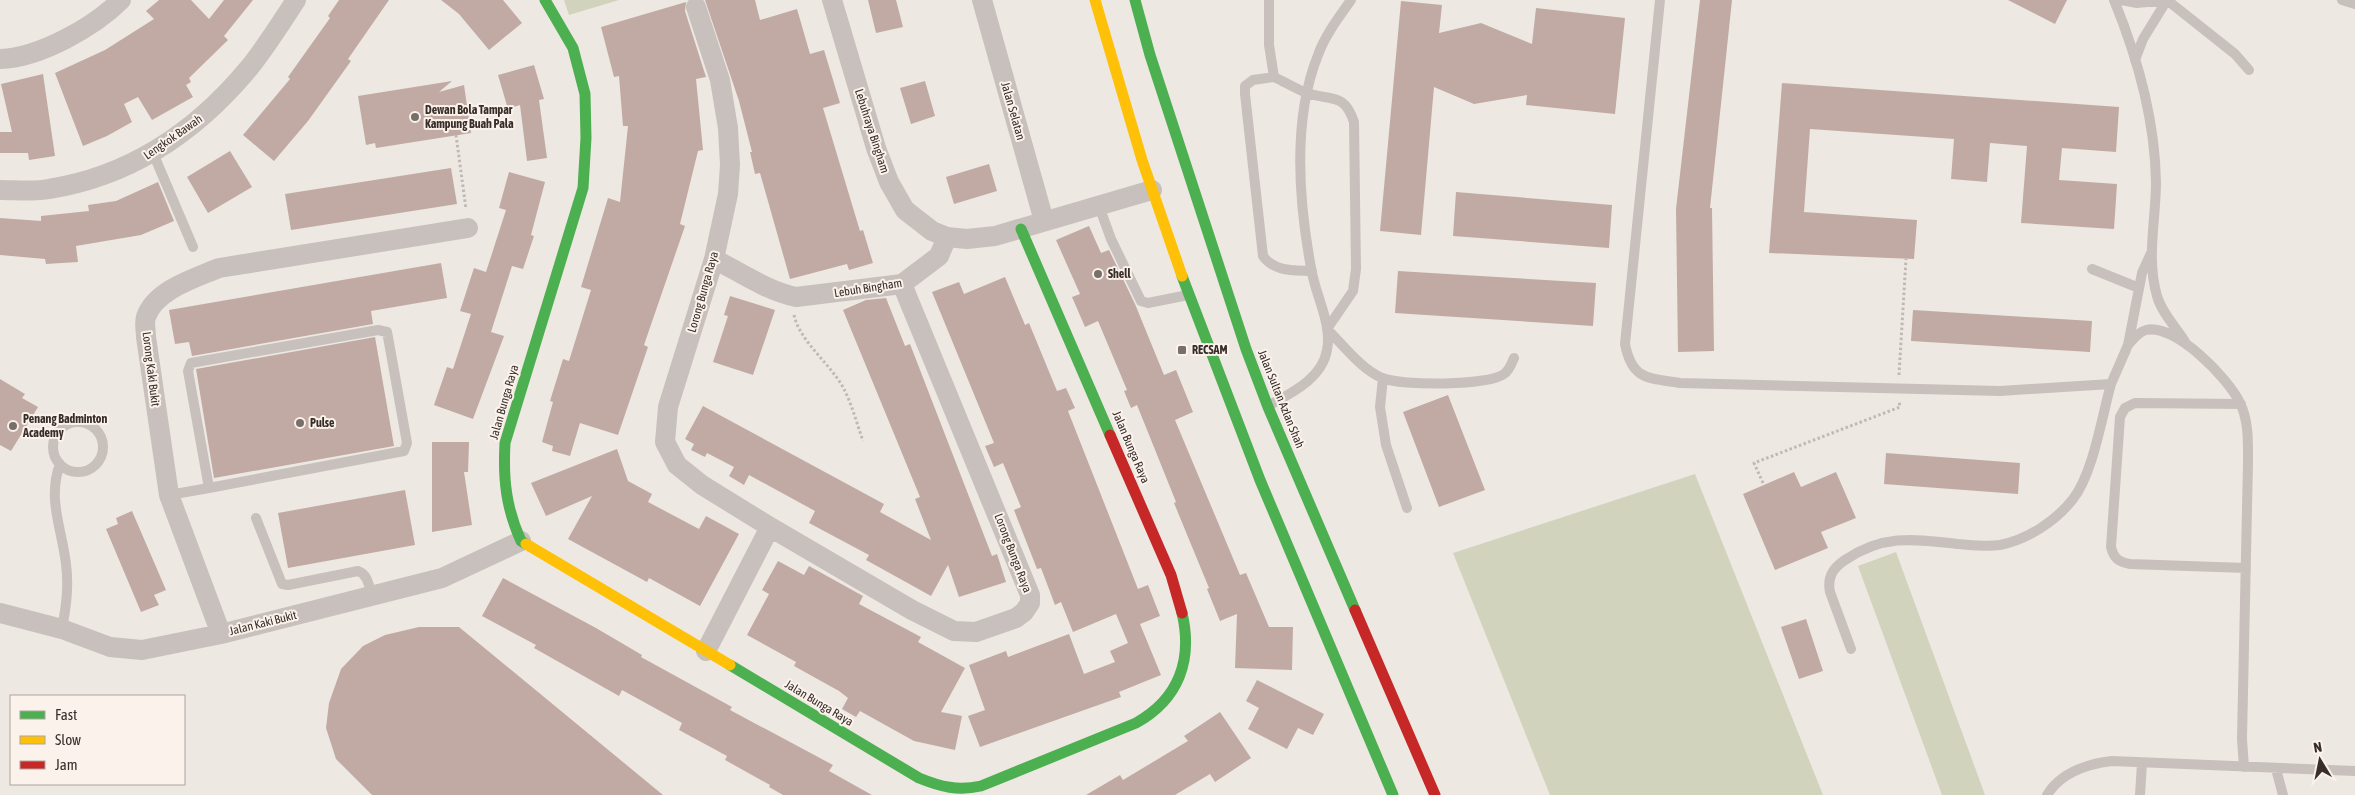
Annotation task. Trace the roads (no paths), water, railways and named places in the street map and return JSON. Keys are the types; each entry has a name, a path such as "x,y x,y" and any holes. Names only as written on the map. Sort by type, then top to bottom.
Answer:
{"main road":[{"name":"Jalan Bunga Raya","path":"546,0 573,48 585,94 586,138 583,188 505,443 503,486 508,516 521,542 943,792 981,786 1136,723 1157,710 1170,696 1180,676 1187,651 1186,627 1182,604 1171,575 1021,229"},
{"path":"1095,0 1118,83 1152,190 1189,295 1274,517 1393,795"},
{"name":"Jalan Sultan Azlan Shah","path":"1135,0 1150,55 1234,312 1268,407 1435,795"}],"street":[{"path":"0,60 35,52 65,38 91,24 121,0"},
{"name":"Lengkok Bawah","path":"0,190 48,190 111,174 153,153 202,118 249,68 296,0"},
{"name":"Lebuhraya Bingham","path":"832,0 876,148 889,182 905,210 932,231 947,237"},
{"name":"Jalan Selatan","path":"982,0 1044,221"},
{"name":"Lorong Bunga Raya","path":"696,7 720,80 728,128 728,194 714,258 668,407 665,442 677,465 702,485 770,527 912,610 954,631 976,632 1016,618 1024,612 1030,603 1029,588 902,284"},
{"path":"947,237 967,239 995,236 1152,190"},
{"name":"Lorong Kaki Bukit","path":"221,634 168,496 145,319 151,306 163,295 219,268 468,228"},
{"name":"Lebuh Bingham","path":"714,258 776,290 796,296 902,284 940,256 947,237"},
{"path":"706,651 770,527"},
{"name":"Jalan Kaki Bukit","path":"0,613 62,629 110,647 142,650 221,634 442,578 521,542"}],"lane":[{"path":"1269,0 1269,44 1274,77"},
{"path":"1268,407 1311,379 1321,366 1327,351 1328,329 1312,271 1302,197 1300,139 1307,93 1318,54 1339,17 1352,0"},
{"path":"1660,0 1625,344 1628,358 1634,370 1647,378 1680,383 2000,392 2110,384"},
{"path":"2114,0 2135,60 2151,131 2156,181 2151,253 2157,296 2162,307 2188,346"},
{"path":"2121,0 2137,3 2167,0 2235,54 2249,70"},
{"path":"2135,60 2143,39 2167,0"},
{"path":"2342,0 2355,4"},
{"path":"1312,271 1277,268 1269,264 1263,256 1245,94 1246,86 1253,80 1274,77 1307,93 1340,100 1350,108 1354,122 1356,269 1353,291 1328,329"},
{"path":"153,153 193,247"},
{"path":"1099,206 1111,239 1141,301 1148,303 1189,295"},
{"path":"1851,649 1830,592 1829,584 1834,570 1858,551 1890,540 1914,539 1983,546 2011,542 2029,535 2049,521 2073,499 2088,470 2110,384 2128,345 2142,273 2151,253"},
{"path":"2092,269 2139,288"},
{"path":"1328,329 1360,362 1383,378 1435,384 1487,382 1506,373 1514,358"},
{"path":"168,496 404,451 407,443 387,332 378,330 191,363 188,371 209,488"},
{"path":"2128,345 2139,333 2153,330 2161,331 2188,346 2222,377 2241,404 2248,436 2242,738 2244,767"},
{"path":"1383,378 1380,407 1386,445 1407,508"},
{"path":"2241,404 2135,403 2125,408 2120,417 2111,547 2114,556 2121,562 2130,564 2246,568"},
{"path":"60,464 66,469 82,472 96,465 104,451 104,443 97,429 83,422 75,422 61,428 53,442 53,450 60,464 54,480 54,501 66,562 68,584 62,629"},
{"path":"256,518 282,584 288,586 358,571 362,572 366,579 372,596"},
{"path":"2047,795 2062,779 2078,768 2094,763 2112,761 2355,771"},
{"path":"2140,795 2142,763"},
{"path":"2276,768 2283,795"}],"place":[{"name":"Dewan Bola Tampar Kampung Buah Pala","path":"415,117"},
{"name":"Shell","path":"1098,274"},
{"name":"RECSAM","path":"1182,350"},
{"name":"Pulse","path":"300,423"},
{"name":"Penang Badminton Academy","path":"13,426"}]}
